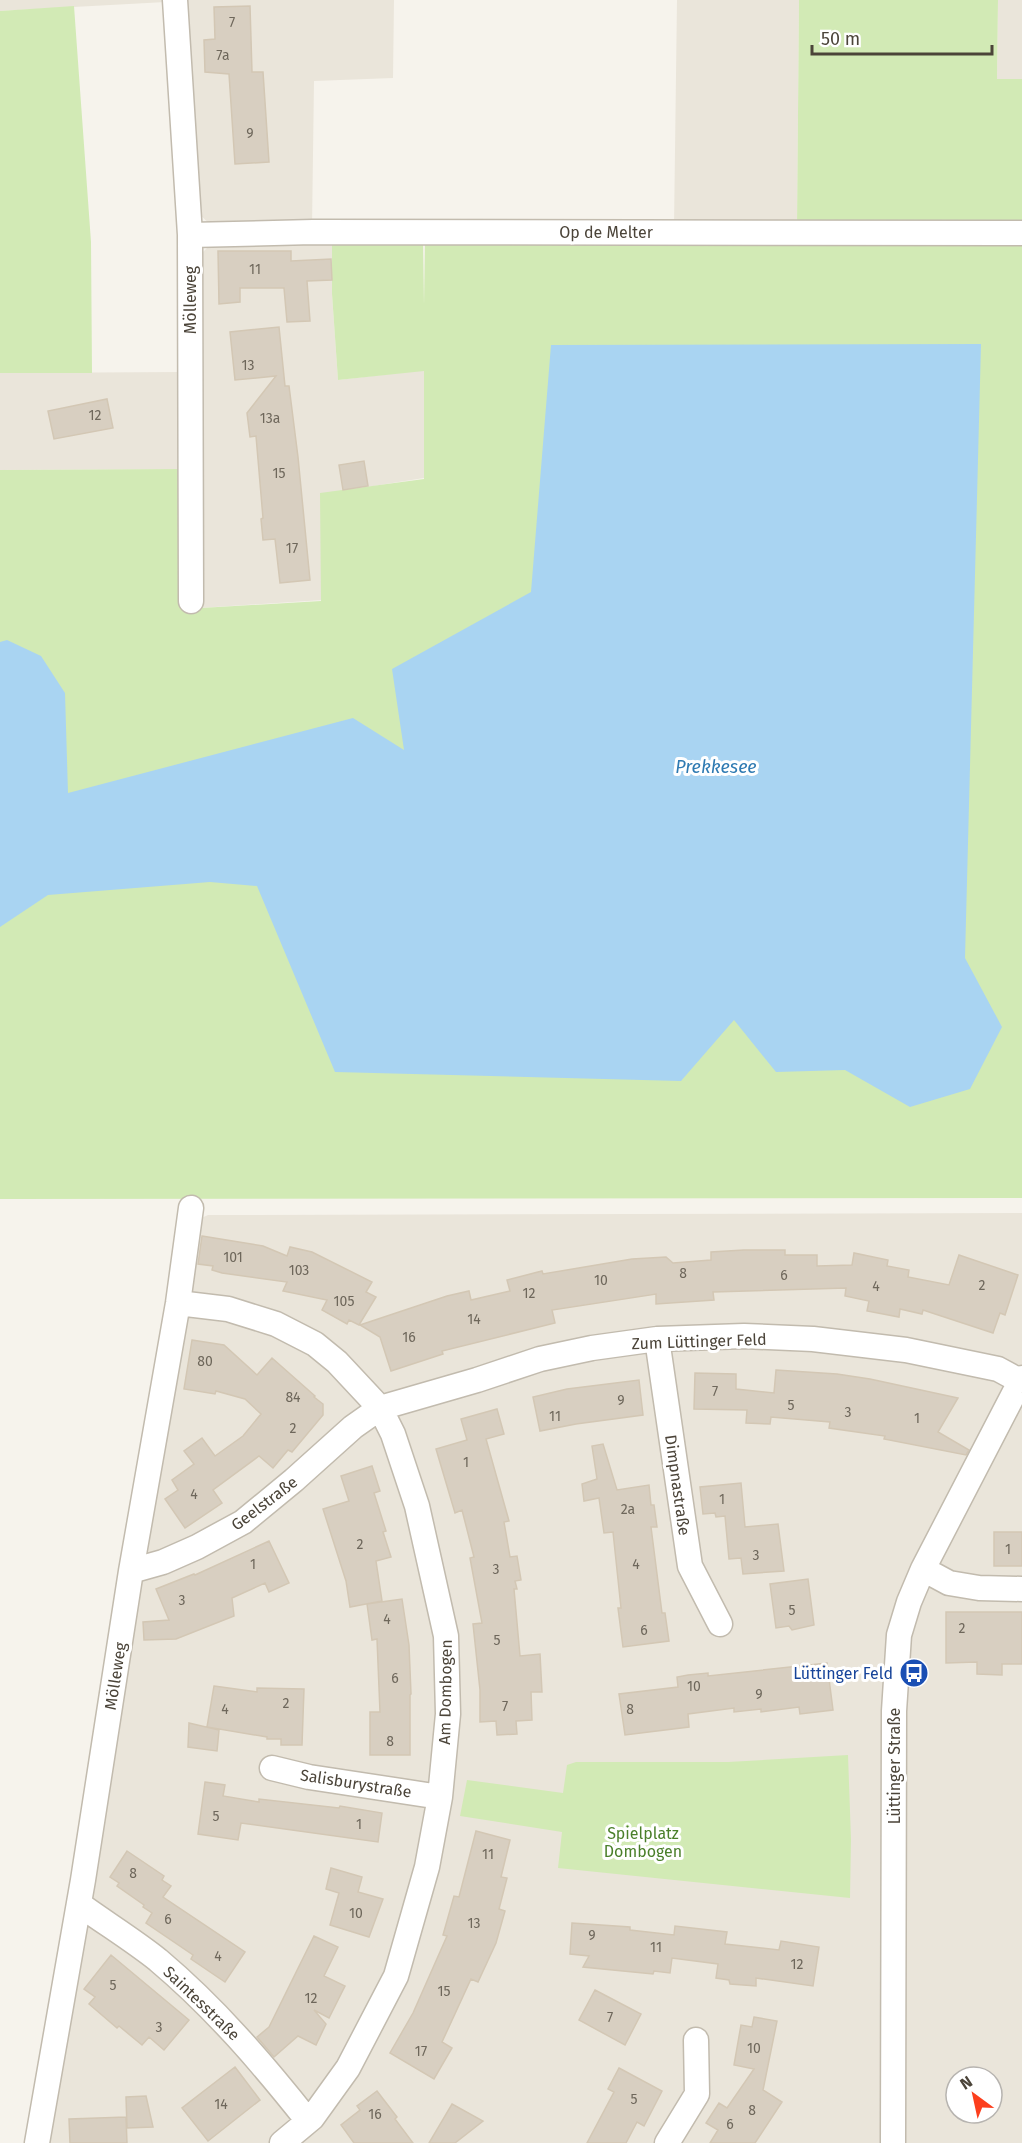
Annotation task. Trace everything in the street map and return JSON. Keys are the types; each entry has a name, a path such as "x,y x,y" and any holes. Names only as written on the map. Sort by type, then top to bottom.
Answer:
{"street":[{"name":"Mölleweg","path":"175,0 190,235 191,601"},
{"name":"Op de Melter","path":"190,235 313,232 1022,233"},
{"name":"Mölleweg","path":"37,2143 79,1904 131,1572 178,1303 191,1208"},
{"name":"Am Dombogen","path":"178,1303 228,1309 276,1324 322,1350 380,1408 393,1434 414,1495 446,1636 448,1714 440,1797 427,1867 396,1976 348,2068 294,2136"},
{"name":"Zum Lüttinger Feld","path":"380,1408 540,1359 592,1348 657,1339 744,1336 882,1347 999,1369 1021,1379"},
{"name":"Dimpnastraße","path":"657,1339 690,1566 720,1624"},
{"name":"Lüttinger Straße","path":"893,2143 894,1711 899,1635 909,1602 923,1569 1021,1379"},
{"name":"Geelstraße","path":"131,1572 163,1562 197,1547 243,1522 353,1427 380,1408"},
{"path":"923,1569 949,1582 979,1588 1022,1589"},
{"name":"Salisburystraße","path":"272,1768 309,1777 440,1797"},
{"name":"Saintesstraße","path":"79,1904 157,1959 215,2012 253,2053 294,2136"},
{"path":"667,2143 697,2094 696,2040"}],"shaded area":[{"path":"0,0 394,0 393,78 314,81 312,227 213,227 198,213 184,1 0,11"},
{"path":"677,0 799,0 797,225 674,226"},
{"path":"998,0 1022,0 1022,79 997,79"},
{"path":"332,240 332,294 338,380 424,370 424,478 323,494 323,600 200,608 199,256 214,241"},
{"path":"182,372 181,469 0,470 0,373"},
{"path":"1022,1213 1022,2143 41,2143 195,1221 208,1215"}],"green space":[{"path":"799,0 998,0 997,79 1022,79 1022,225 797,225"},
{"path":"74,6 91,242 92,373 0,373 0,11"},
{"path":"332,240 423,241 424,305 425,241 1022,243 1022,1198 0,1199 0,470 181,469 184,609 321,601 320,493 424,479 424,371 338,380 332,294"},
{"name":"Spielplatz Dombogen","path":"848,1755 851,1839 850,1898 558,1868 562,1832 460,1816 467,1780 563,1793 567,1765 576,1762 728,1762"}],"water":[{"name":"Prekkesee","path":"981,344 965,958 1002,1027 970,1089 910,1107 845,1070 776,1072 734,1020 681,1081 335,1072 257,886 210,882 48,895 0,927 0,642 7,640 41,656 65,693 68,793 353,718 404,750 392,669 531,592 551,345"}],"building":[{"path":"250,6 252,72 263,72 269,162 235,164 229,74 205,72 204,40 215,39 214,7"},
{"path":"218,251 291,251 291,261 331,259 332,280 307,281 310,321 287,322 284,288 240,288 240,302 219,304"},
{"path":"279,327 285,386 289,386 298,457 310,580 280,583 275,539 263,540 256,436 250,437 247,413 276,376 235,380 230,332"},
{"path":"107,399 113,428 54,439 48,411"},
{"path":"364,461 368,486 343,490 339,465"},
{"path":"202,1236 263,1246 287,1256 290,1247 312,1252 372,1282 366,1292 376,1297 359,1325 349,1320 347,1324 322,1310 327,1300 283,1291 287,1282 222,1273 212,1270 213,1266 198,1264"},
{"path":"785,1250 785,1255 817,1255 817,1266 852,1265 854,1253 888,1260 887,1266 909,1270 908,1277 949,1285 959,1255 1018,1275 1005,1315 1000,1313 993,1333 923,1310 922,1314 900,1309 899,1317 867,1311 869,1301 845,1296 846,1288 713,1292 714,1300 656,1304 656,1294 552,1310 555,1323 442,1351 443,1354 391,1371 380,1337 360,1325 469,1291 471,1300 510,1291 507,1280 542,1271 543,1274 632,1259 666,1257 673,1263 711,1260 711,1252"},
{"path":"192,1340 224,1345 257,1375 272,1358 323,1404 323,1415 292,1452 288,1450 273,1468 259,1456 213,1490 222,1503 185,1528 165,1499 178,1490 172,1480 194,1464 184,1451 202,1438 215,1456 243,1436 261,1414 245,1399 216,1391 215,1394 184,1389"},
{"path":"776,1370 837,1374 870,1379 958,1398 938,1432 969,1450 966,1455 884,1439 885,1436 829,1428 830,1422 771,1417 770,1424 746,1423 747,1410 694,1409 695,1373 736,1374 736,1389 774,1393"},
{"path":"639,1380 643,1415 540,1431 533,1397 567,1389"},
{"path":"497,1409 504,1434 486,1439 509,1521 504,1522 510,1557 517,1556 521,1580 515,1581 517,1589 514,1589 520,1656 540,1654 542,1692 531,1692 532,1720 516,1721 517,1734 497,1735 496,1721 480,1722 480,1690 473,1624 482,1623 470,1558 474,1557 462,1510 455,1513 436,1449 467,1440 461,1419"},
{"path":"603,1444 617,1490 649,1485 657,1527 651,1527 662,1613 665,1613 669,1641 623,1647 613,1532 604,1533 599,1498 584,1501 582,1484 597,1479 592,1446"},
{"path":"372,1466 380,1491 374,1493 386,1531 383,1532 391,1557 376,1561 382,1601 350,1607 346,1581 323,1509 349,1501 341,1476"},
{"path":"741,1483 745,1527 778,1524 784,1571 743,1574 741,1558 729,1559 725,1516 716,1517 715,1513 703,1514 700,1487"},
{"path":"994,1532 1022,1532 1022,1566 994,1566"},
{"path":"269,1541 289,1583 269,1592 265,1583 232,1598 234,1616 176,1639 144,1640 143,1622 169,1620 156,1589 195,1575"},
{"path":"808,1579 814,1625 792,1630 789,1626 776,1628 770,1584"},
{"path":"402,1599 409,1645 410,1755 370,1755 370,1712 380,1712 377,1639 372,1640 367,1604"},
{"path":"946,1612 1022,1612 1022,1664 1002,1664 1002,1675 977,1674 977,1662 946,1663"},
{"path":"827,1663 833,1710 800,1714 799,1707 761,1712 761,1709 734,1712 734,1708 688,1714 689,1727 625,1735 619,1694 678,1687 677,1677 688,1675 708,1673 708,1676"},
{"path":"214,1686 257,1692 257,1688 304,1689 302,1745 281,1745 281,1739 267,1739 267,1737 207,1727"},
{"path":"189,1723 219,1730 217,1751 188,1747"},
{"path":"205,1782 225,1785 223,1796 259,1802 259,1799 339,1808 340,1806 382,1813 378,1842 241,1823 238,1840 198,1834"},
{"path":"476,1831 510,1840 501,1877 507,1878 499,1909 505,1911 496,1943 478,1982 471,1979 442,2042 452,2048 434,2079 390,2053 413,2013 447,1936 443,1935 454,1896 459,1897"},
{"path":"127,1851 164,1876 162,1880 171,1886 163,1897 245,1952 225,1982 191,1959 193,1955 146,1923 152,1913 117,1886 119,1883 110,1877"},
{"path":"331,1868 362,1877 358,1892 383,1899 369,1937 330,1925 339,1893 326,1889"},
{"path":"572,1923 630,1927 630,1930 674,1935 675,1926 727,1932 725,1944 779,1950 781,1941 819,1947 813,1986 756,1978 756,1986 730,1984 729,1980 716,1978 718,1964 672,1958 670,1973 654,1971 653,1974 583,1967 589,1956 570,1954"},
{"path":"314,1936 338,1947 324,1976 345,1986 329,2018 314,2010 326,2024 316,2045 298,2036 274,2057 257,2037 269,2027"},
{"path":"111,1955 189,2020 164,2050 149,2037 142,2045 119,2026 117,2028 89,2004 95,1997 84,1989"},
{"path":"595,1990 641,2014 625,2045 579,2020"},
{"path":"754,2017 777,2021 763,2090 782,2102 755,2143 710,2143 718,2130 706,2123 719,2103 727,2108 754,2069 734,2065 741,2025 752,2027"},
{"path":"235,2067 260,2100 208,2141 182,2108"},
{"path":"619,2068 662,2091 644,2126 637,2122 626,2143 587,2143 614,2092 608,2089"},
{"path":"377,2091 413,2143 354,2143 341,2125 360,2110 357,2106"},
{"path":"146,2096 153,2127 127,2128 126,2097"},
{"path":"452,2104 483,2121 455,2143 429,2143"},
{"path":"126,2117 127,2143 70,2143 69,2119"}],"place":[{"name":"Lüttinger Feld","path":"914,1673"}]}
